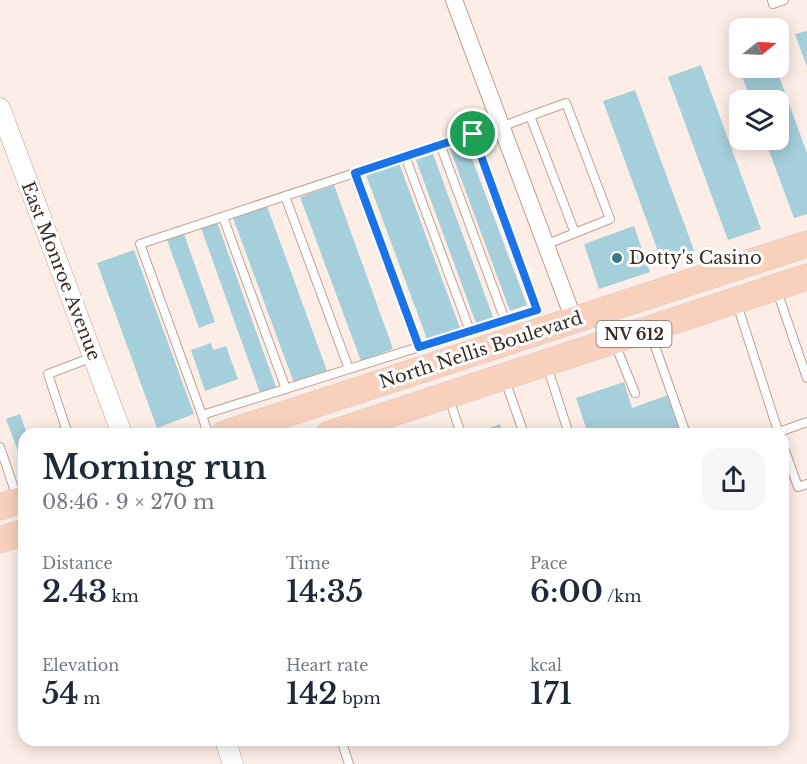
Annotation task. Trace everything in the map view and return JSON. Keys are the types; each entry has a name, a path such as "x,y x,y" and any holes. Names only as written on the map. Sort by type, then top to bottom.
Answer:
{"main road":[{"name":"North Nellis Boulevard","path":"242,428 807,244"},
{"name":"North Nellis Boulevard","path":"347,428 807,278"},
{"path":"454,393 485,371 556,347 569,333 573,320"},
{"path":"0,540 18,534"}],"street":[{"path":"454,0 573,320"},
{"name":"East Monroe Avenue","path":"0,108 120,428"},
{"path":"227,746 233,764"}],"lane":[{"path":"772,0 773,4 784,0"},
{"path":"501,127 567,103 610,219 545,245"},
{"path":"530,116 575,233"},
{"path":"202,415 537,310 473,134 140,244 206,428"},
{"path":"440,144 505,320"},
{"path":"405,156 470,331"},
{"path":"355,173 419,347"},
{"path":"285,196 349,369"},
{"path":"223,217 286,389"},
{"path":"776,287 807,378"},
{"path":"736,301 777,428"},
{"path":"649,329 684,428"},
{"path":"613,341 634,393"},
{"path":"63,428 48,374 93,357"},
{"path":"546,363 567,428"},
{"path":"504,376 522,428"},
{"path":"454,393 460,428"},
{"path":"789,429 807,422"},
{"path":"0,447 14,502"},
{"path":"789,462 798,488 807,484"},
{"path":"343,746 349,764"}],"building":[{"path":"807,31 807,67 795,34"},
{"path":"701,65 729,142 729,150 732,150 761,229 728,240 668,77"},
{"path":"743,78 780,78 784,90 747,90"},
{"path":"635,90 695,253 663,265 603,101"},
{"path":"789,104 807,153 807,214 794,218 769,150 789,150"},
{"path":"466,143 527,305 510,311 450,149"},
{"path":"433,154 493,317 476,323 416,160"},
{"path":"399,163 460,328 427,339 366,175"},
{"path":"334,185 393,349 361,361 300,197"},
{"path":"267,206 327,371 294,383 233,218"},
{"path":"217,222 276,387 260,393 201,228"},
{"name":"Dotty's Casino","path":"634,226 650,272 599,289 584,244"},
{"path":"184,234 215,322 199,328 167,240"},
{"path":"134,250 194,414 157,428 97,263"},
{"path":"211,343 213,350 226,346 238,379 205,391 191,350"},
{"path":"624,382 632,408 671,394 682,428 586,428 576,398"},
{"path":"20,414 25,428 18,428 18,451 6,419"},
{"path":"500,424 501,428 489,428"}],"place":[{"name":"Dotty's Casino","path":"617,258"}],"route":[{"path":"473,134 537,310 419,347 355,173 473,134"}]}
